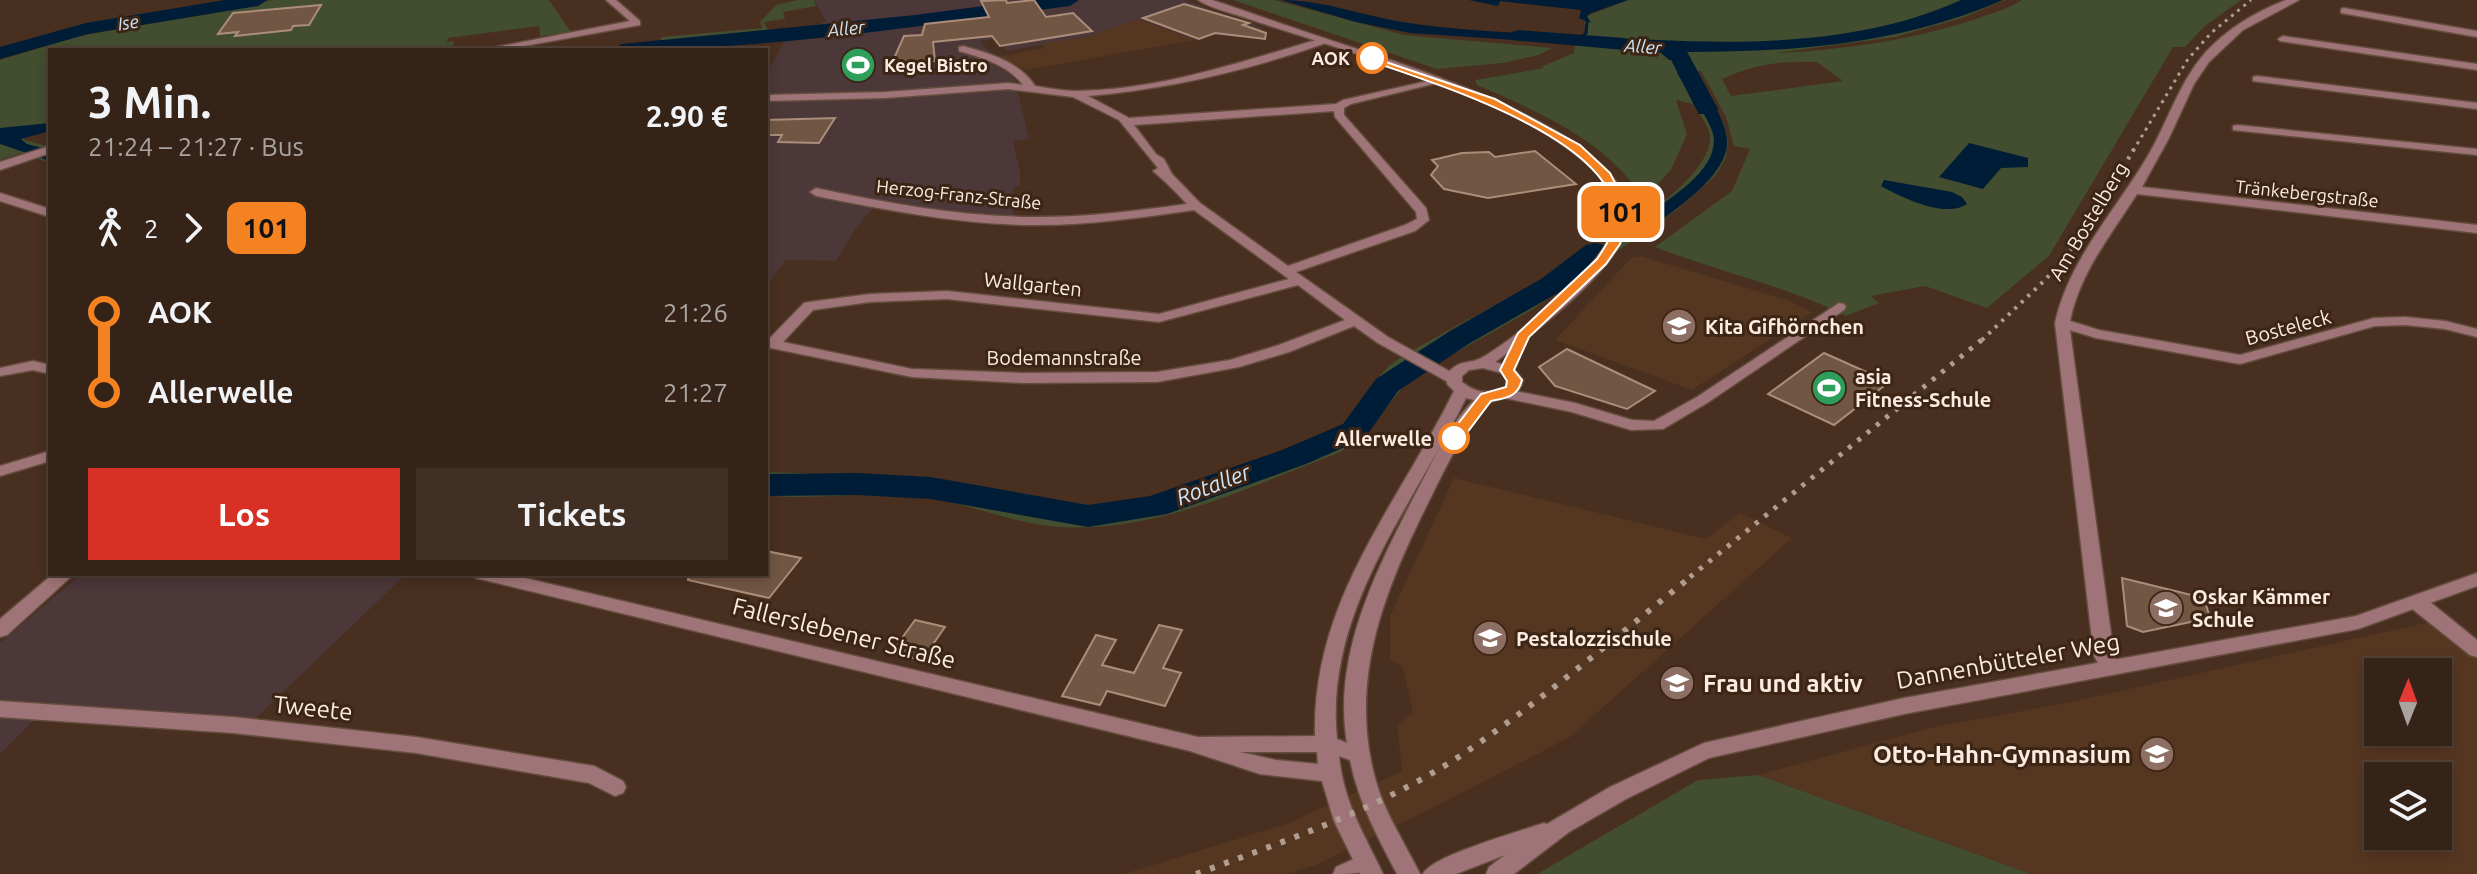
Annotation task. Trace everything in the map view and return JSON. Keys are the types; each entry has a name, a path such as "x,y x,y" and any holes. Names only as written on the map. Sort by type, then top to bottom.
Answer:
{"street":[{"path":"497,48 637,23 611,0"},
{"path":"768,98 1030,87 1075,94 1119,115 1152,156 1154,166 1167,175 1196,206 1400,349 1426,360 1464,366 1484,363 1523,336 1602,262 1614,244 1622,217 1618,200 1606,176 1576,147 1511,111 1437,80 1203,0"},
{"name":"Am Bostelberg","path":"2111,668 2104,656 2062,323 2066,302 2083,264 2133,190 2172,121 2183,92 2209,54 2261,13 2294,0"},
{"path":"2344,11 2474,36"},
{"path":"567,48 568,35"},
{"path":"2283,39 2477,67"},
{"path":"1075,94 1255,62 1323,41"},
{"path":"963,49 1013,70 1030,87"},
{"path":"2257,79 2477,106"},
{"path":"1126,122 1339,107 1347,102 1437,80"},
{"path":"1288,270 1410,228 1423,220 1422,211 1339,115 1339,107"},
{"path":"2237,128 2477,152"},
{"path":"0,166 48,150"},
{"name":"Tränkebergstraße","path":"2133,190 2477,229"},
{"name":"Herzog-Franz-Straße","path":"816,192 873,204 1021,221 1107,217 1196,206"},
{"path":"0,197 48,212"},
{"name":"Wallgarten","path":"769,344 809,306 870,298 947,295 1159,318 1301,280"},
{"path":"1484,363 1509,382 1575,408 1647,427 1666,423 1839,307"},
{"name":"Bodemannstraße","path":"769,344 923,374 1023,378 1157,377 1178,376 1249,358 1357,320"},
{"name":"Bosteleck","path":"2062,323 2096,334 2240,360 2374,322 2445,325 2477,333"},
{"path":"1409,874 1385,831 1363,773 1354,687 1358,655 1383,573 1464,423 1486,397 1509,382 1523,336"},
{"path":"1426,360 1457,384 1486,397"},
{"path":"0,372 33,365 48,369"},
{"path":"1361,871 1330,773 1326,744 1326,705 1334,646 1366,569 1447,417 1457,384 1456,370 1464,366"},
{"path":"0,471 47,460"},
{"path":"0,630 63,576"},
{"name":"Fallerslebener Straße","path":"490,576 1194,744 1259,767 1330,773"},
{"name":"Dannenbütteler Weg","path":"1497,874 1561,826 1618,793 1704,751 1904,706 2327,629 2418,603 2477,579"},
{"path":"2418,603 2477,650"},
{"name":"Tweete","path":"0,709 233,725 416,745 594,775 615,787"},
{"name":"Fallerslebener Straße","path":"1194,744 1326,744 1359,755"},
{"path":"1330,773 1359,755"},
{"name":"Dannenbütteler Weg","path":"1434,874 1561,826"}],"shaded area":[{"path":"814,0 1022,0 1023,8 974,13 976,17 1079,0 1184,0 1264,28 1237,37 1215,35 1195,40 1139,19 1089,36 1008,51 994,39 980,41 992,54 984,60 1009,73 1015,80 1029,139 1013,141 1020,186 1014,187 1013,223 873,208 856,228 836,261 786,260 768,284 768,71 785,40 826,21"},
{"path":"1139,19 1195,40 1026,70 998,57 1045,48 1042,44 1089,36"},
{"name":"Kita Gifhörnchen","path":"1641,256 1790,301 1812,312 1692,390 1555,340 1632,257"},
{"path":"1454,478 1706,539 1740,513 1792,538 1570,737 1442,803 1316,865 1286,874 1124,874 1289,823 1402,771 1397,725 1413,713 1403,668 1390,659 1390,616"},
{"path":"79,576 403,577 254,720 48,706 0,754 0,643"},
{"name":"Otto-Hahn-Gymnasium","path":"2430,622 2477,659 2477,874 2031,874 1758,775 1934,727 2066,703"}],"green space":[{"path":"272,0 549,0 571,32 540,36 539,26 448,38 447,42 454,41 446,48 48,48 48,123 19,127 25,140 48,146 48,162 21,153 0,160 0,60 75,37"},
{"path":"818,0 814,1 816,6 783,12 785,19 764,22 769,32 660,43 661,37 762,28 760,22 776,5"},
{"path":"1233,0 1274,0 1404,35 1552,48 1539,55 1503,63 1437,69"},
{"path":"1628,0 2005,0 1965,17 1895,37 1776,53 1903,38 1976,19 2022,0 2241,0 2205,26 2185,47 2173,47 2049,256 1987,308 1925,286 1871,296 1879,303 1846,316 1799,296 1655,247 1732,191 1750,149 1734,146 1726,117 1701,71 1694,71 1724,124 1728,141 1726,158 1716,175 1678,209 1530,311 1414,376 1373,425 1341,452 1234,494 1161,517 1087,527 1031,523 942,500 906,495 768,495 768,472 933,477 1061,508 1114,508 1226,473 1340,428 1394,362 1572,263 1621,232 1664,201 1695,171 1710,137 1693,104 1676,100 1687,134 1671,170 1644,199 1610,160 1570,130 1477,85 1475,80 1544,68 1541,67 1574,53 1576,38 1588,33 1584,22 1589,22 1587,16","holes":["1817,62 1843,81 1731,96 1722,79 1768,64"]},
{"path":"1758,775 2031,874 1537,874 1698,780"}],"water":[{"path":"1281,0 1312,2 1421,25 1556,35 1561,43 1410,33 1356,22"},
{"path":"1469,0 1628,0 1591,13 1587,16 1591,23 1579,18 1581,10 1500,1 1498,6"},
{"path":"1961,0 2003,0 1965,15 1887,36 1808,47 1686,52 1687,59 1669,60 1661,53 1582,45 1581,36 1725,42 1822,37 1916,17"},
{"path":"1677,73 1695,73 1710,97 1726,132 1725,155 1708,181 1641,235 1642,221 1690,183 1712,152 1713,133"},
{"path":"48,123 48,132 21,139 27,144 48,149 48,160 0,144 0,128"},
{"path":"1969,143 2028,158 2028,167 2001,168 1983,189 1939,177"},
{"path":"1884,180 1952,192 1967,204 1947,209 1923,205 1881,186"}],"building":[{"path":"1006,0 1007,3 1034,0 1046,17 1073,13 1092,31 1000,46 992,36 933,42 935,61 891,65 904,36 922,35 925,24 989,17 981,1"},
{"path":"1184,4 1249,23 1243,25 1266,33 1265,39 1215,33 1199,39 1143,18"},
{"path":"321,5 309,25 235,36 238,32 218,34 233,13"},
{"path":"835,118 819,143 778,142 782,135 768,135 768,120"},
{"path":"1535,151 1576,184 1488,198 1444,189 1431,175 1438,166 1432,160 1462,153 1489,152 1495,157"},
{"path":"1567,349 1655,391 1627,409 1555,386 1539,367"},
{"name":"asia Fitness-Schule","path":"1824,353 1889,382 1834,425 1768,394"},
{"path":"768,551 801,558 769,598 688,580 689,576 768,576"},
{"name":"Oskar Kämmer Schule","path":"2122,578 2204,598 2210,618 2143,632 2127,626"},
{"path":"915,620 945,627 922,660 891,653"},
{"path":"1159,625 1182,630 1163,668 1181,673 1165,706 1107,691 1100,705 1062,696 1096,635 1116,640 1102,665 1134,673"}],"waterway":[{"name":"Ise","path":"0,53 86,29 258,0"},
{"name":"Aller","path":"642,48 915,21 1070,0"},
{"path":"1578,41 1586,33 1587,22"},
{"name":"Aller","path":"1519,36 1624,44"},
{"name":"Rotaller","path":"1675,48 1707,109"},
{"name":"Rotaller","path":"768,485 857,484 931,488 1088,516 1155,506 1294,457 1354,431 1387,385 1460,337 1551,285 1595,251"}],"railway":[{"path":"2133,151 2188,59 2211,33 2251,0"},
{"path":"1982,340 2046,279 2083,235 2134,149"},
{"path":"1690,577 1984,338"},
{"path":"1196,874 1330,823 1426,777 1518,715 1693,575"}],"bus line":[{"name":"101","path":"1372,58 1491,101 1576,147 1606,176 1614,189 1622,217 1614,244 1602,262 1523,336 1507,370 1515,380 1513,389 1495,397 1486,397 1454,438"}],"place":[{"name":"AOK","path":"1372,58"},
{"name":"Kegel Bistro","path":"858,65"},
{"name":"Kita Gifhörnchen","path":"1679,326"},
{"name":"asia Fitness-Schule","path":"1829,388"},
{"name":"Allerwelle","path":"1454,438"},
{"name":"Oskar Kämmer Schule","path":"2166,608"},
{"name":"Pestalozzischule","path":"1490,638"},
{"name":"Frau und aktiv","path":"1677,683"},
{"name":"Otto-Hahn-Gymnasium","path":"2157,754"}]}
